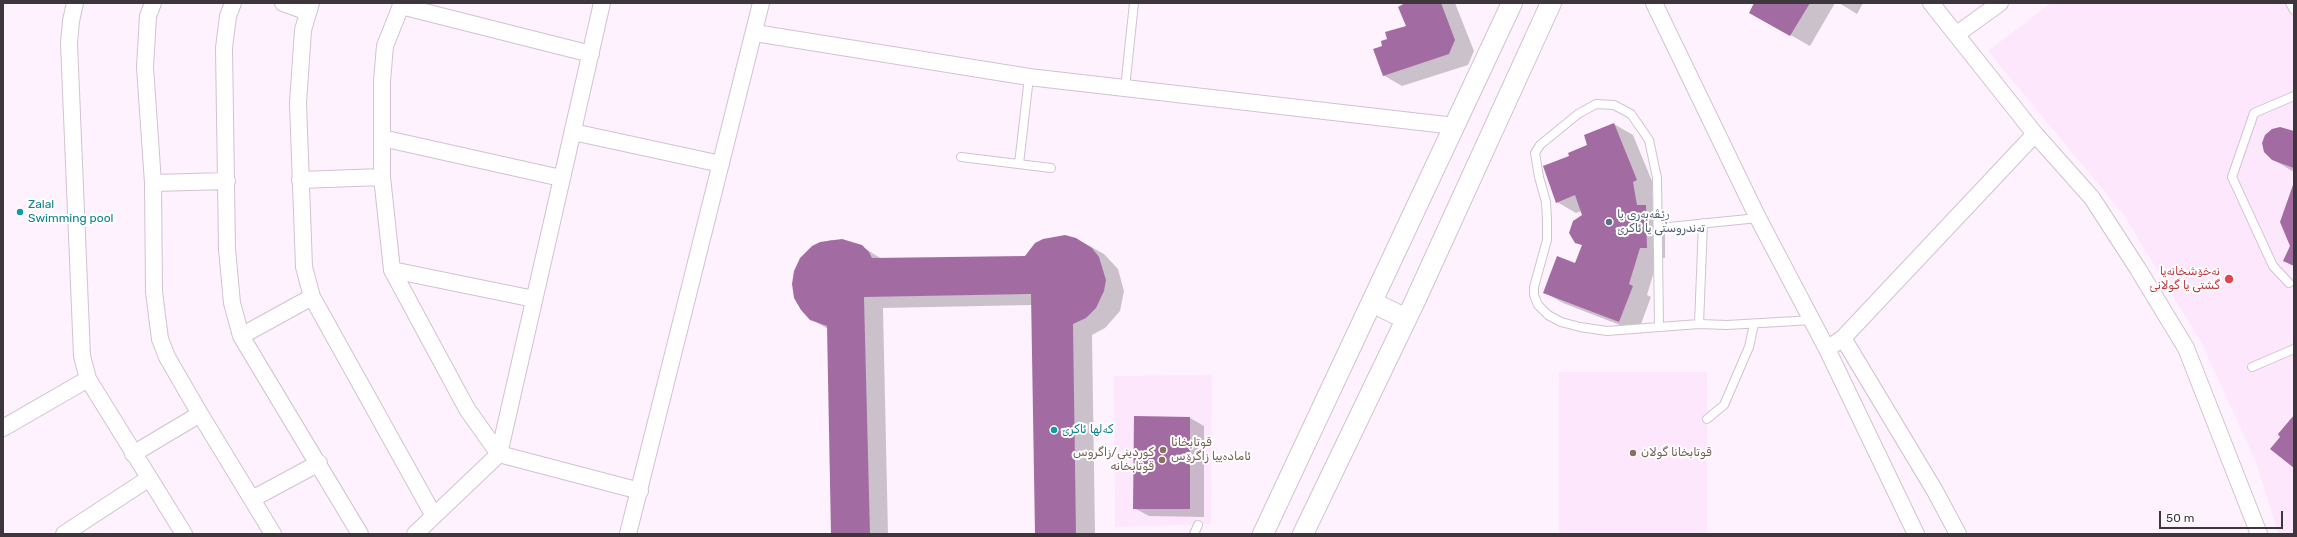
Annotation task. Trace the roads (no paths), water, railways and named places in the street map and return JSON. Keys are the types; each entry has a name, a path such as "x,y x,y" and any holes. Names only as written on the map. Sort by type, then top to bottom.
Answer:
{"street":[{"path":"75,3 70,21 69,43 82,356 88,379 148,479 184,534"},
{"path":"153,3 148,16 145,67 153,183 154,292 160,339 167,357 200,414 274,534"},
{"path":"233,3 228,16 224,48 227,249 232,303 242,336 360,534"},
{"path":"283,3 310,8 303,30 298,103 304,267 312,297 434,516"},
{"path":"415,534 499,454 602,3"},
{"path":"628,534 755,33 761,3"},
{"path":"1263,534 1512,3"},
{"path":"1304,534 1406,319 1551,3"},
{"path":"1654,3 1758,218 1827,348 1916,534"},
{"path":"1931,3 2035,134 2092,198 2138,269 2186,348 2259,534"},
{"path":"1957,34 2000,3"},
{"path":"591,54 401,5 385,46 382,81 382,177 392,270 467,410 499,454 640,491"},
{"path":"755,33 1029,77 1455,126"},
{"path":"573,132 721,164"},
{"path":"1827,348 1843,338 2035,134"},
{"path":"382,138 561,178"},
{"path":"300,180 382,177"},
{"path":"153,183 227,181"},
{"path":"392,270 534,299"},
{"path":"242,336 312,297"},
{"path":"1372,302 1406,319"},
{"path":"1843,338 1935,492 1958,534"},
{"path":"3,428 88,379"},
{"path":"133,454 200,414"},
{"path":"252,499 318,463"},
{"path":"64,534 148,479"}],"lane":[{"path":"1125,88 1134,3"},
{"path":"2290,3 2294,10"},
{"path":"1019,164 1029,77"},
{"path":"2289,283 2272,266 2232,176 2254,113 2294,96"},
{"path":"1660,327 1657,178 1649,140 1630,114 1614,105 1596,104 1578,114 1540,146 1535,153 1535,160 1546,202 1547,240 1534,287 1534,295 1538,305 1555,318 1580,327 1607,331 1660,327 1699,324 1754,324 1812,320"},
{"path":"961,157 1051,168"},
{"path":"1659,228 1758,218"},
{"path":"1699,324 1703,223"},
{"path":"1707,419 1724,405 1749,347 1754,324"},
{"path":"2252,367 2294,349"},
{"path":"1194,534 1198,525"}],"place":[{"name":"Zalal Swimming pool","path":"20,212"},
{"name":"ڕێڤەبەری یا تەندروستی یا ئاکرێ","path":"1609,222"},
{"name":"نەخۆشخانەیا گشتی یا گولانێ","path":"2229,279"},
{"name":"کەلها ئاکرێ","path":"1054,430"},
{"name":"قوتابخانا ئامادەییا زاگرۆس","path":"1163,450"},
{"name":"قوتابخانا گولان","path":"1633,453"},
{"name":"كورديني/زاگروس قوتابخانه‌","path":"1162,460"}]}
